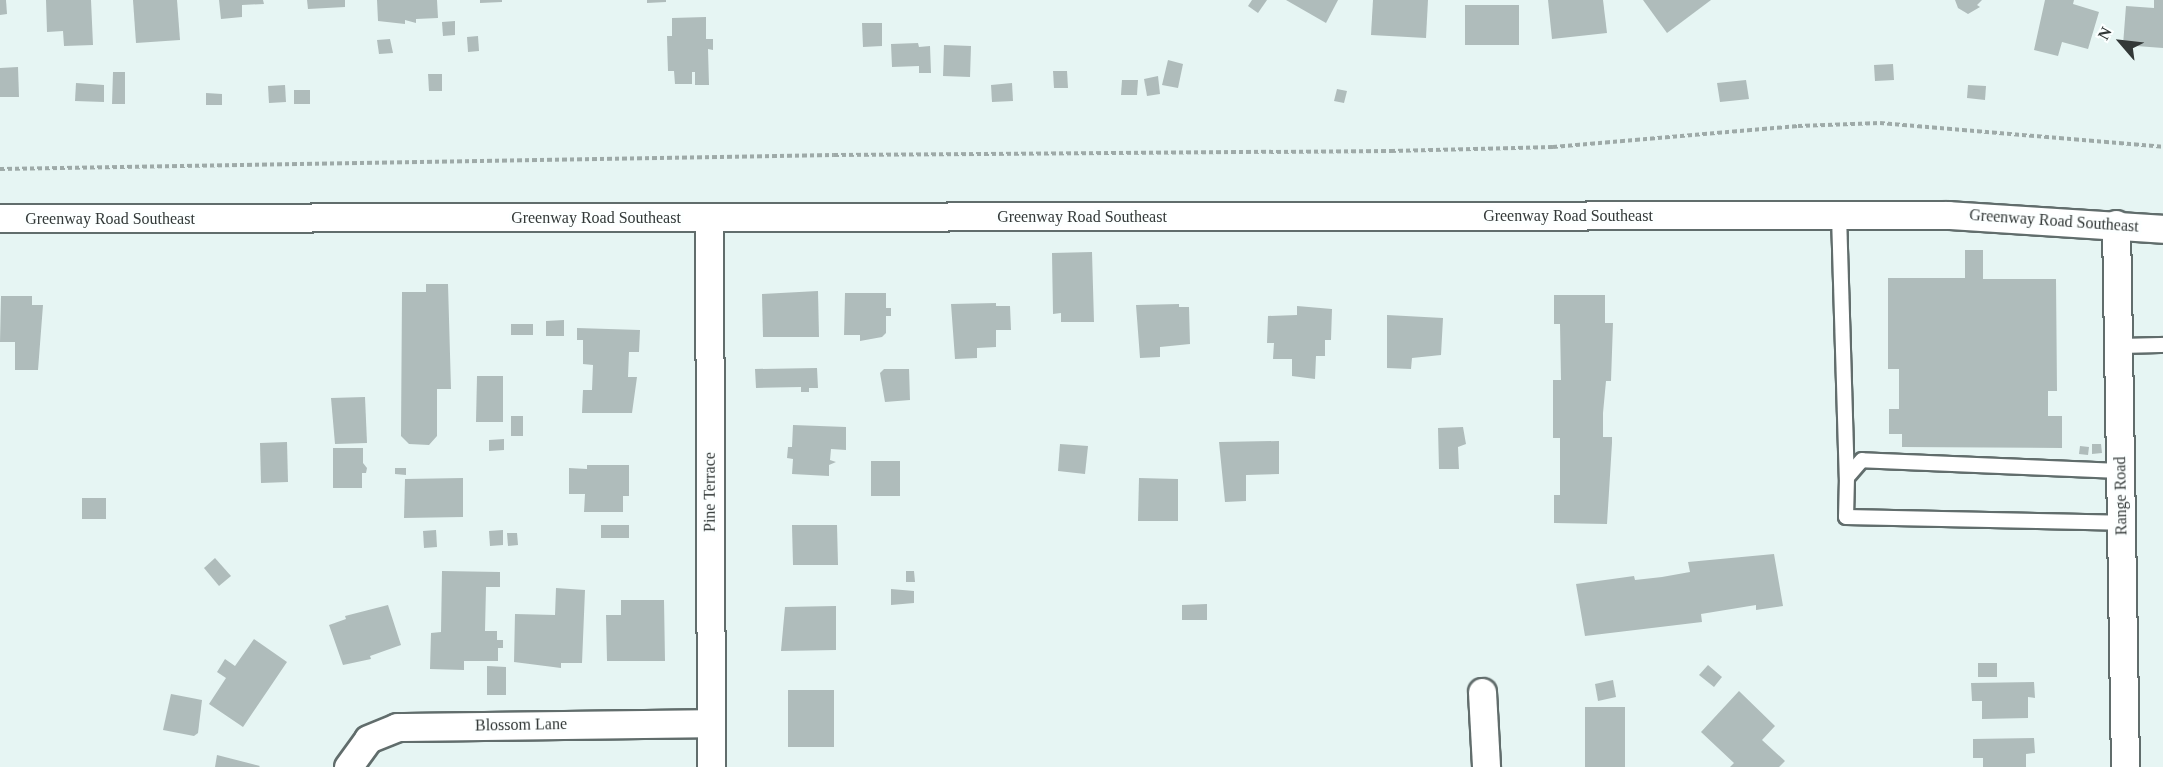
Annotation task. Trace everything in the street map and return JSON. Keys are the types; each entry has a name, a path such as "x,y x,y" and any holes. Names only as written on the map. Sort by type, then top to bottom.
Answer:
{"street":[{"name":"Greenway Road Southeast","path":"0,218 1948,215 2116,224 2163,229"},
{"name":"Pine Terrace","path":"710,218 711,767"},
{"name":"Range Road","path":"2116,224 2125,767"},
{"path":"1482,692 1486,767"},
{"name":"Blossom Lane","path":"348,767 368,740 397,727 710,723"}],"lane":[{"path":"1839,215 1847,477 1846,517 2121,523"},
{"path":"2118,346 2163,345"},
{"path":"1847,477 1862,460 2120,471"}],"path":[{"path":"0,169 834,155 1391,151 1553,147 1798,126 1880,123 2163,147"}],"building":[{"path":"0,0 6,0 7,14 0,15"},
{"path":"46,0 91,0 93,45 64,46 63,31 47,32"},
{"path":"133,0 177,0 180,40 136,43"},
{"path":"219,0 263,0 264,4 242,5 242,17 221,19"},
{"path":"307,0 345,0 345,7 308,9"},
{"path":"377,0 437,0 438,18 416,19 416,23 405,20 405,24 378,21"},
{"path":"480,0 502,0 502,2 480,3"},
{"path":"647,0 666,0 666,2 647,3"},
{"path":"1252,0 1267,0 1258,13 1248,6"},
{"path":"1286,0 1338,0 1326,23"},
{"path":"1373,0 1428,0 1426,38 1371,35"},
{"path":"1548,0 1603,0 1607,33 1552,39"},
{"path":"1643,0 1711,0 1667,33"},
{"path":"1955,0 1982,0 1977,5 1980,7 1968,14 1958,8"},
{"path":"2045,0 2074,0 2073,4 2099,12 2088,49 2062,42 2058,56 2034,50"},
{"path":"2154,0 2163,0 2163,48 2123,45 2126,6 2154,8"},
{"path":"1465,5 1519,5 1519,45 1465,45"},
{"path":"706,17 706,39 713,39 713,50 708,49 709,85 695,85 695,72 692,72 692,84 675,84 674,71 668,71 667,36 672,36 672,18"},
{"path":"455,21 455,35 443,36 442,22"},
{"path":"862,23 882,23 882,46 863,47"},
{"path":"478,36 479,51 468,52 467,37"},
{"path":"390,39 393,53 379,54 377,40"},
{"path":"918,43 919,47 930,46 931,73 919,73 919,66 892,67 891,44"},
{"path":"944,45 971,46 970,77 943,76"},
{"path":"1168,60 1183,64 1178,88 1162,85"},
{"path":"1893,64 1894,80 1875,81 1874,65"},
{"path":"18,67 19,97 0,97 0,68"},
{"path":"1053,71 1067,71 1068,88 1054,88"},
{"path":"113,72 125,72 125,104 112,104"},
{"path":"428,74 442,74 442,91 429,91"},
{"path":"1158,76 1160,94 1147,96 1144,79"},
{"path":"1122,80 1138,80 1137,95 1121,95"},
{"path":"1746,80 1749,99 1720,102 1717,83"},
{"path":"76,83 104,85 104,102 75,101"},
{"path":"1012,83 1013,101 992,102 991,85"},
{"path":"285,85 286,102 269,103 268,86"},
{"path":"1968,85 1986,86 1985,100 1967,98"},
{"path":"1337,89 1347,91 1344,103 1334,101"},
{"path":"294,90 310,90 310,104 294,104"},
{"path":"206,93 222,94 222,105 206,105"},
{"path":"1965,250 1983,250 1983,279 2056,279 2057,391 2048,391 2048,416 2062,416 2062,448 1902,447 1902,434 1889,434 1889,409 1899,409 1899,369 1888,369 1888,278 1965,278"},
{"path":"1092,252 1094,322 1061,322 1061,313 1053,314 1052,253"},
{"path":"426,284 448,284 451,389 437,389 437,436 429,445 409,444 401,436 402,292 426,292"},
{"path":"818,291 819,337 763,337 762,294"},
{"path":"845,293 886,293 886,308 891,308 891,316 886,316 886,333 882,337 860,341 860,335 844,335"},
{"path":"1554,295 1605,295 1605,323 1613,323 1611,381 1606,381 1603,413 1603,437 1612,437 1607,524 1554,523 1554,495 1560,495 1560,438 1553,438 1553,380 1561,380 1560,324 1554,324"},
{"path":"1,296 32,296 32,305 43,305 38,370 15,370 15,342 0,342"},
{"path":"996,303 996,306 1010,306 1011,330 996,330 996,347 977,348 977,358 955,359 951,304"},
{"path":"1179,304 1179,307 1189,307 1190,344 1160,347 1160,357 1140,358 1136,305"},
{"path":"1297,306 1332,309 1331,340 1325,340 1325,356 1316,356 1315,379 1292,376 1292,359 1273,359 1274,343 1267,343 1268,316 1297,315"},
{"path":"1387,315 1443,318 1441,355 1412,358 1411,369 1387,368"},
{"path":"564,320 564,336 546,336 546,321"},
{"path":"511,324 533,324 533,335 511,335"},
{"path":"577,328 640,330 639,352 629,352 628,377 637,377 632,413 582,413 583,390 592,390 593,365 583,364 583,340 577,340"},
{"path":"817,368 818,388 809,388 809,392 801,392 801,387 756,388 755,369"},
{"path":"884,369 909,369 910,400 885,402 880,373"},
{"path":"477,376 503,376 503,422 476,422"},
{"path":"365,397 367,443 335,444 331,398"},
{"path":"511,416 523,416 523,436 511,436"},
{"path":"793,425 846,427 846,450 831,449 830,460 836,462 829,465 829,476 792,474 793,459 787,458 788,447 792,447"},
{"path":"1463,427 1466,444 1458,447 1459,469 1439,469 1438,428"},
{"path":"504,439 504,450 489,451 489,440"},
{"path":"1279,441 1279,474 1246,475 1246,501 1225,502 1219,442"},
{"path":"287,442 288,482 261,483 260,443"},
{"path":"1060,444 1088,446 1085,474 1058,471"},
{"path":"2092,444 2101,444 2102,453 2092,454"},
{"path":"2080,446 2089,447 2088,455 2079,454"},
{"path":"333,448 363,448 363,463 367,468 366,473 362,473 362,488 333,488"},
{"path":"871,461 900,461 900,496 871,496"},
{"path":"587,465 629,465 629,496 623,496 623,512 584,512 585,494 569,494 569,468 587,469"},
{"path":"395,468 406,468 406,475 395,474"},
{"path":"463,478 463,517 404,518 405,479"},
{"path":"1139,478 1178,479 1178,521 1138,521"},
{"path":"82,498 106,498 106,519 82,519"},
{"path":"601,525 629,525 629,538 601,538"},
{"path":"792,525 837,525 838,565 793,565"},
{"path":"436,530 437,547 424,548 423,531"},
{"path":"503,530 503,545 490,546 489,531"},
{"path":"507,533 517,533 518,545 508,546"},
{"path":"1774,554 1783,606 1756,610 1756,605 1701,614 1702,622 1585,636 1576,584 1634,576 1635,580 1662,577 1690,572 1688,562"},
{"path":"215,558 231,576 219,586 204,568"},
{"path":"442,571 500,572 500,587 486,587 485,631 497,631 497,640 503,640 503,648 498,648 498,661 464,661 464,670 430,669 431,633 441,632"},
{"path":"906,571 914,571 915,582 906,582"},
{"path":"556,588 585,590 582,663 561,663 561,668 514,662 515,614 555,615"},
{"path":"891,589 914,591 914,603 891,605"},
{"path":"621,600 664,600 665,661 607,661 606,615 621,615"},
{"path":"1207,604 1207,620 1182,620 1182,605"},
{"path":"388,605 401,645 370,656 371,659 343,665 329,625 346,619 345,616"},
{"path":"836,606 836,650 781,651 785,607"},
{"path":"254,639 287,662 243,727 209,704 226,678 217,672 225,659 235,666"},
{"path":"1978,663 1997,663 1997,677 1978,677"},
{"path":"1708,665 1722,677 1714,687 1699,675"},
{"path":"487,666 506,667 506,695 487,695"},
{"path":"1613,680 1616,697 1598,701 1595,684"},
{"path":"2034,682 2035,698 2028,697 2028,718 1982,719 1982,701 1972,701 1971,683"},
{"path":"788,690 834,690 834,747 788,747"},
{"path":"1739,691 1775,726 1762,740 1785,761 1779,767 1730,767 1734,763 1701,732"},
{"path":"171,694 202,700 198,733 194,736 163,730"},
{"path":"1585,707 1625,707 1625,767 1585,767"},
{"path":"2034,738 2035,753 2026,754 2026,767 1983,767 1983,758 1973,758 1973,739"},
{"path":"217,755 260,766 215,767"}]}
